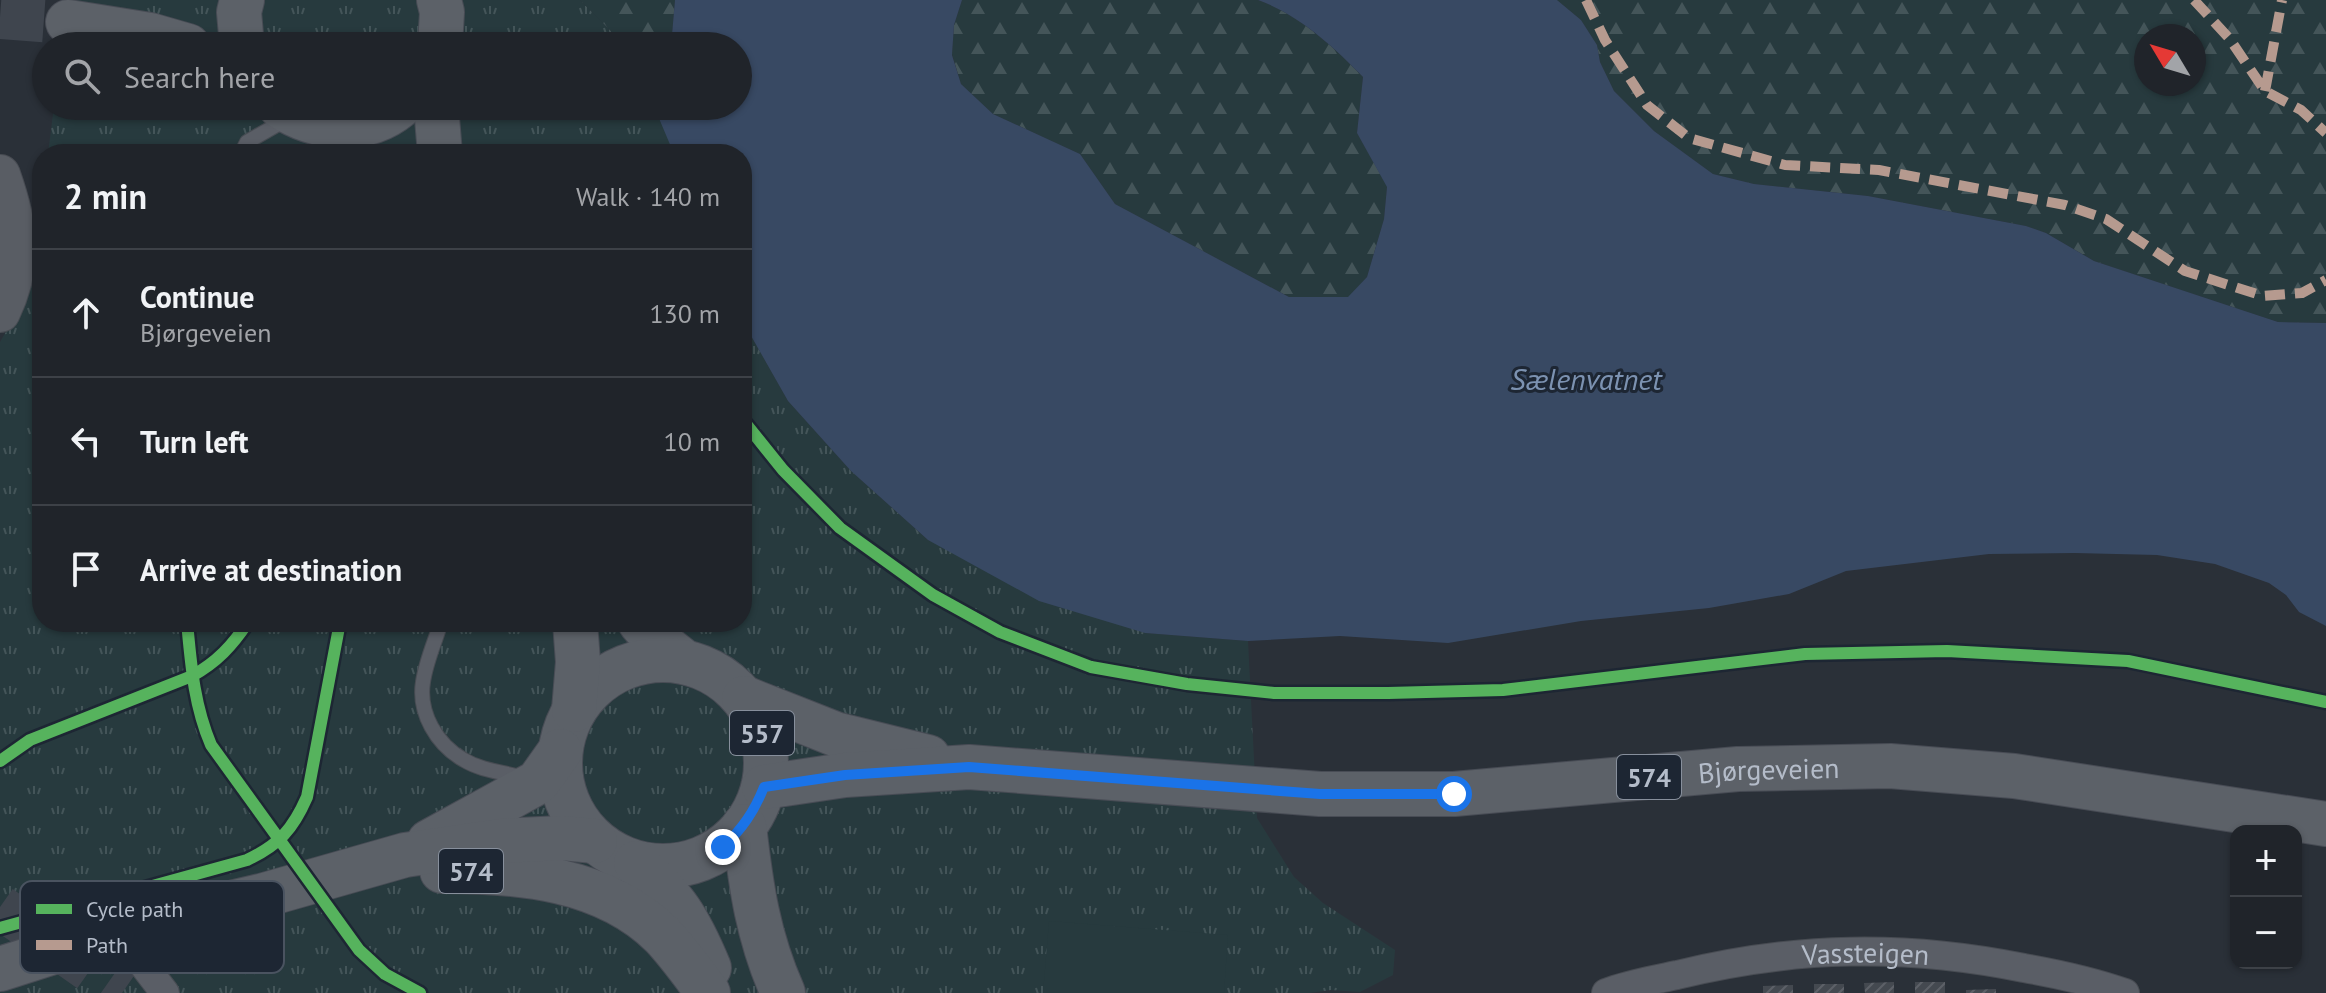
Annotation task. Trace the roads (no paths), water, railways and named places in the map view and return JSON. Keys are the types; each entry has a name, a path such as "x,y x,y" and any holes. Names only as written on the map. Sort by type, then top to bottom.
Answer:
{"main road":[{"path":"241,32 239,12 242,0"},
{"path":"68,22 131,32"},
{"path":"309,120 351,144"},
{"path":"332,120 363,124 374,120"},
{"path":"437,120 439,144"},
{"path":"0,175 17,235 16,268 0,312"},
{"path":"574,710 578,662 576,632"},
{"path":"649,632 683,661"},
{"name":"557","path":"657,659 683,661 706,668 727,681 744,698 757,718 767,764 764,787 756,808 744,826 723,847 696,861 666,866 636,863 615,855 595,841 576,819 564,792 560,773 549,766 574,710 588,692 608,675 631,664 657,659"},
{"name":"Bjørgeveien","path":"744,698 835,734 969,767"},
{"name":"574","path":"405,855 549,766"},
{"name":"Bjørgeveien","path":"764,787 845,775 969,767 1335,794 1454,794 1738,769 1890,766 2014,776 2326,824"},
{"path":"744,826 754,907 769,961 783,993"},
{"name":"574","path":"284,888 405,855 500,841 562,838 595,841"},
{"name":"557","path":"636,863 668,892 684,915 718,993"},
{"name":"574","path":"354,871 492,871 527,875 586,889 611,898 660,933 708,993"},
{"name":"574","path":"0,969 20,963"}],"street":[{"name":"Vassteigen","path":"1606,993 1692,971 1824,951 1895,951 1975,958 2092,981 2125,993"},
{"path":"150,973 165,993"}],"lane":[{"path":"246,144 294,120"},
{"path":"438,632 422,684 425,714 441,743 463,760 488,770 549,766"}],"water":[{"name":"Sælenvatnet","path":"675,0 962,0 954,25 952,55 961,84 993,114 1080,154 1115,204 1289,297 1348,297 1367,277 1384,219 1387,187 1357,133 1363,77 1315,32 1258,0 1557,0 1581,20 1597,45 1600,62 1614,91 1654,131 1713,174 1754,184 1868,196 2026,226 2046,233 2094,261 2278,322 2326,323 2326,626 2299,612 2286,595 2269,583 2215,564 2157,555 2075,553 1989,554 1846,571 1789,594 1709,608 1581,621 1448,643 1340,636 1248,641 1145,633 1039,601 928,540 851,471 788,401 752,338 752,144 670,144 660,120 752,120 752,32 672,32"}],"tunnel":[{"path":"0,17 68,22"},
{"path":"0,907 20,921"},
{"path":"94,973 122,993"}]}
